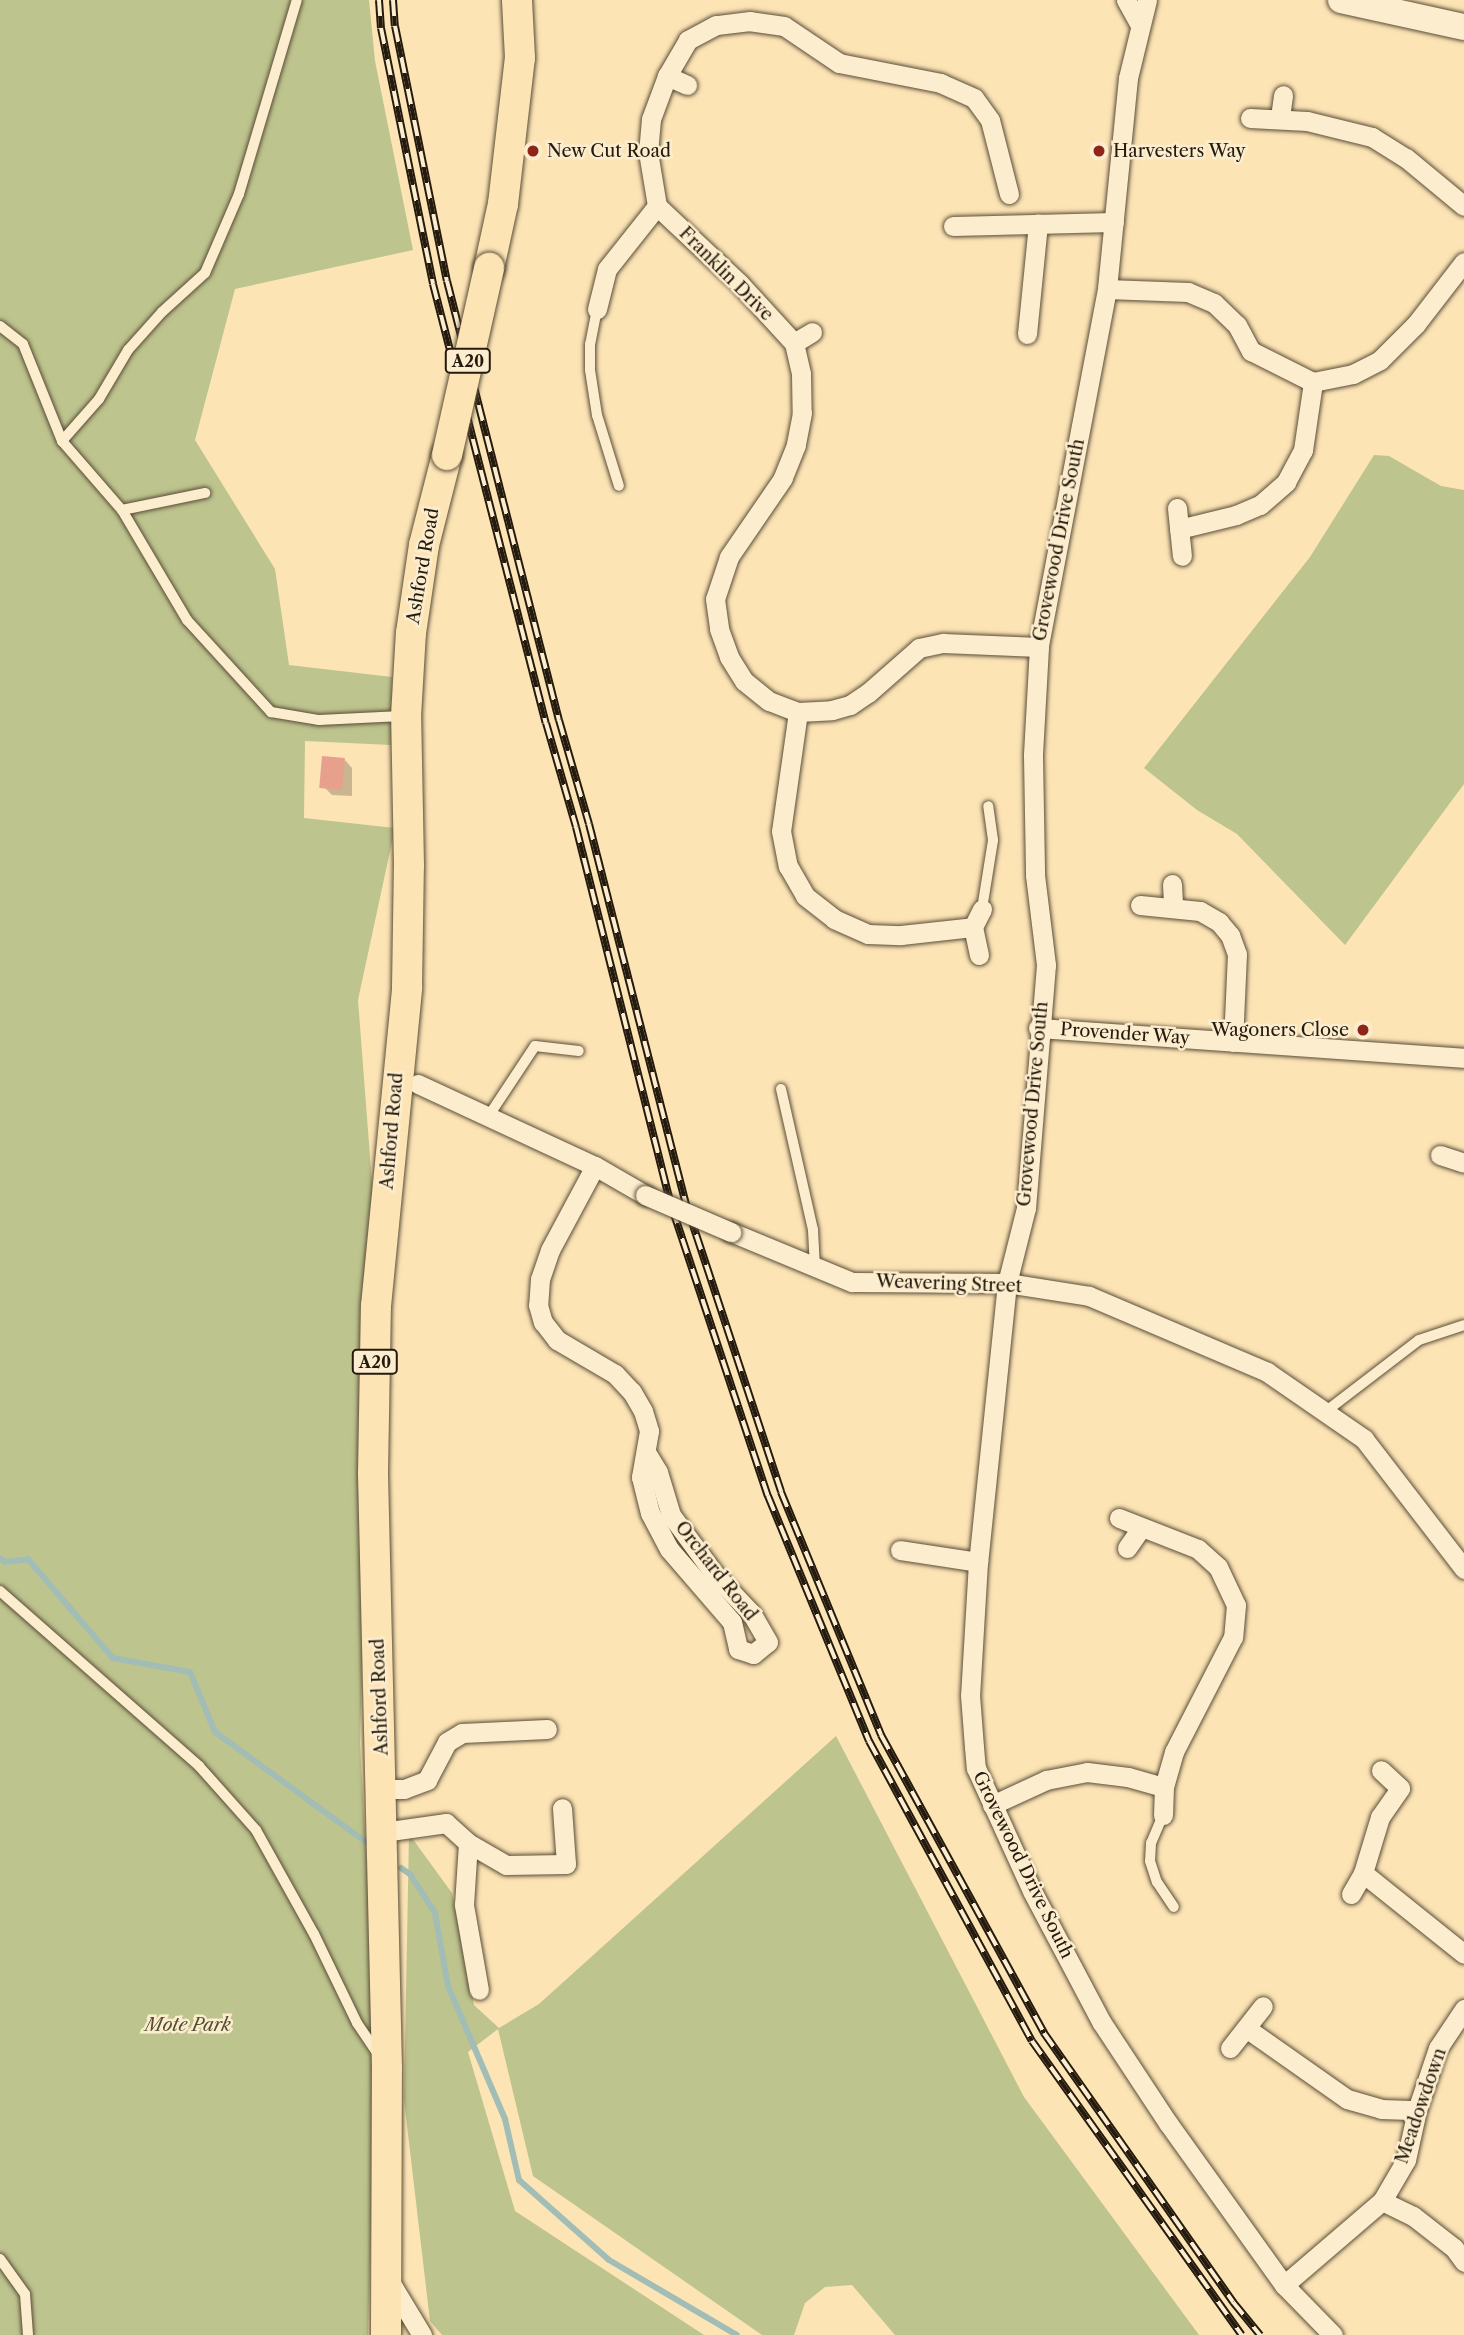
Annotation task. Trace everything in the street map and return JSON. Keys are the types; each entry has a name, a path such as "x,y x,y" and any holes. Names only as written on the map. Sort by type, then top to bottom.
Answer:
{"main road":[{"name":"Ashford Road","path":"385,2273 387,2068 383,1789 373,1473 376,1306 407,988 409,866 406,716 411,633 424,545 503,204 520,58 517,0"},
{"name":"A20","path":"385,2273 386,2335"}],"street":[{"path":"1126,0 1139,23"},
{"name":"Grovewood Drive South","path":"1147,0 1139,23 1125,106 1107,289 1039,647 1033,757 1035,875 1046,965 1038,1028 1026,1208 1007,1283 978,1562 970,1695 976,1768 1032,1891 1102,2023 1168,2123 1284,2285 1333,2335"},
{"path":"1341,0 1464,27"},
{"path":"597,309 607,269 657,206 648,152 651,119 667,76 688,40 716,26 750,21 784,26 839,63 941,83 974,98 990,120 1009,194"},
{"path":"667,76 687,85"},
{"path":"1280,117 1283,94"},
{"path":"1250,118 1280,117 1343,128 1372,137 1406,158 1464,206"},
{"name":"Franklin Drive","path":"657,206 739,283 794,343"},
{"path":"953,226 1114,222"},
{"path":"1027,334 1038,224"},
{"path":"1107,289 1188,292 1214,303 1237,325 1251,351 1313,382 1353,374 1380,360 1416,324 1464,262"},
{"path":"812,332 794,343 801,374 802,412 796,445 783,478 729,557 715,599 719,629 729,657 744,681 769,701 798,712 832,710 850,705 869,693 919,648 943,643 1039,647"},
{"path":"1179,529 1236,515 1260,505 1286,482 1303,450 1313,382"},
{"path":"1177,508 1182,556"},
{"path":"798,712 781,831 788,866 805,896 834,919 868,934 901,934 978,918 979,955"},
{"path":"1172,884 1173,906"},
{"path":"1140,905 1173,906 1200,911 1219,922 1230,935 1237,954 1233,1042"},
{"name":"Provender Way","path":"1038,1028 1464,1058"},
{"name":"Weavering Street","path":"418,1084 595,1166 645,1195 852,1282 1007,1283 1089,1296 1267,1371 1364,1439 1464,1569"},
{"path":"1440,1155 1464,1163"},
{"path":"595,1166 550,1250 540,1279 538,1305 543,1322 557,1340 615,1374 632,1392 643,1411 649,1432 646,1452"},
{"name":"Orchard Road","path":"646,1452 658,1472 671,1515 716,1576 752,1614 768,1642 753,1654 738,1648 732,1622 669,1549 656,1525 641,1477 646,1452"},
{"path":"1119,1518 1198,1549 1218,1567 1236,1605 1233,1637 1174,1752 1164,1787 1163,1815"},
{"path":"1127,1548 1141,1528"},
{"path":"900,1550 978,1562"},
{"path":"383,1789 404,1789 427,1780 447,1742 461,1733 547,1729"},
{"path":"1350,1894 1363,1873 1380,1817 1400,1788 1381,1770"},
{"path":"992,1805 1046,1780 1087,1772 1128,1777 1164,1787"},
{"path":"383,1832 446,1823 468,1843 506,1865 566,1864 562,1808"},
{"path":"468,1843 464,1905 479,1990"},
{"path":"1363,1873 1464,1954"},
{"path":"1230,2048 1263,2006"},
{"name":"Meadowdown","path":"1284,2285 1382,2201 1406,2160 1417,2110 1438,2049 1464,2009"},
{"path":"1246,2028 1347,2099 1381,2109 1417,2110"},
{"path":"1382,2201 1413,2216 1454,2248 1464,2262"},
{"path":"385,2273 422,2335"}],"lane":[{"path":"62,441 99,399 128,350 162,312 205,273 239,194 297,0"},
{"path":"597,309 590,344 590,370 597,415 619,486"},
{"path":"0,326 23,344 62,441 122,510 187,620 271,712 319,720 406,716"},
{"path":"122,510 205,492"},
{"path":"978,918 993,840 988,806"},
{"path":"488,1117 535,1046 579,1051"},
{"path":"781,1089 813,1230 815,1266"},
{"path":"1325,1412 1419,1340 1464,1325"},
{"path":"0,1591 199,1766 256,1830 314,1934 357,2024 387,2068"},
{"path":"1163,1815 1151,1843 1150,1861 1157,1882 1174,1907"},
{"path":"0,2259 25,2294 28,2335"}],"green space":[{"name":"Mote Park","path":"0,0 369,0 375,61 413,250 235,289 195,440 275,569 289,665 392,677 391,745 305,741 304,818 395,828 358,1000 374,1209 360,1744 376,2032 368,2335 0,2335"},
{"path":"1374,455 1389,456 1441,486 1464,490 1464,784 1345,945 1237,834 1197,810 1144,768 1310,557"},
{"path":"836,1736 1024,2097 1199,2335 895,2335 852,2285 825,2287 805,2303 794,2335 762,2335 533,2176 498,2029 468,2052 515,2211 704,2335 442,2335 430,2321 404,2100 409,1834 452,1893 474,2005 499,2028 539,2004"}],"building":[{"path":"322,756 345,758 342,790 319,788"}],"waterway":[{"path":"0,1558 5,1562 28,1559 113,1658 190,1672 215,1732 366,1842"},
{"path":"401,1868 410,1874 435,1913 448,1986 505,2119 519,2180 609,2260 737,2335"}],"railway":[{"path":"379,0 381,28 433,284 546,723 576,827 672,1208 768,1496 869,1741 1032,2041 1242,2335"},
{"path":"393,0 395,26 447,281 559,720 589,824 686,1204 781,1492 881,1735 1044,2033 1233,2302 1260,2335"}],"place":[{"name":"New Cut Road","path":"533,151"},
{"name":"Harvesters Way","path":"1099,151"},
{"name":"Wagoners Close","path":"1363,1030"}]}
